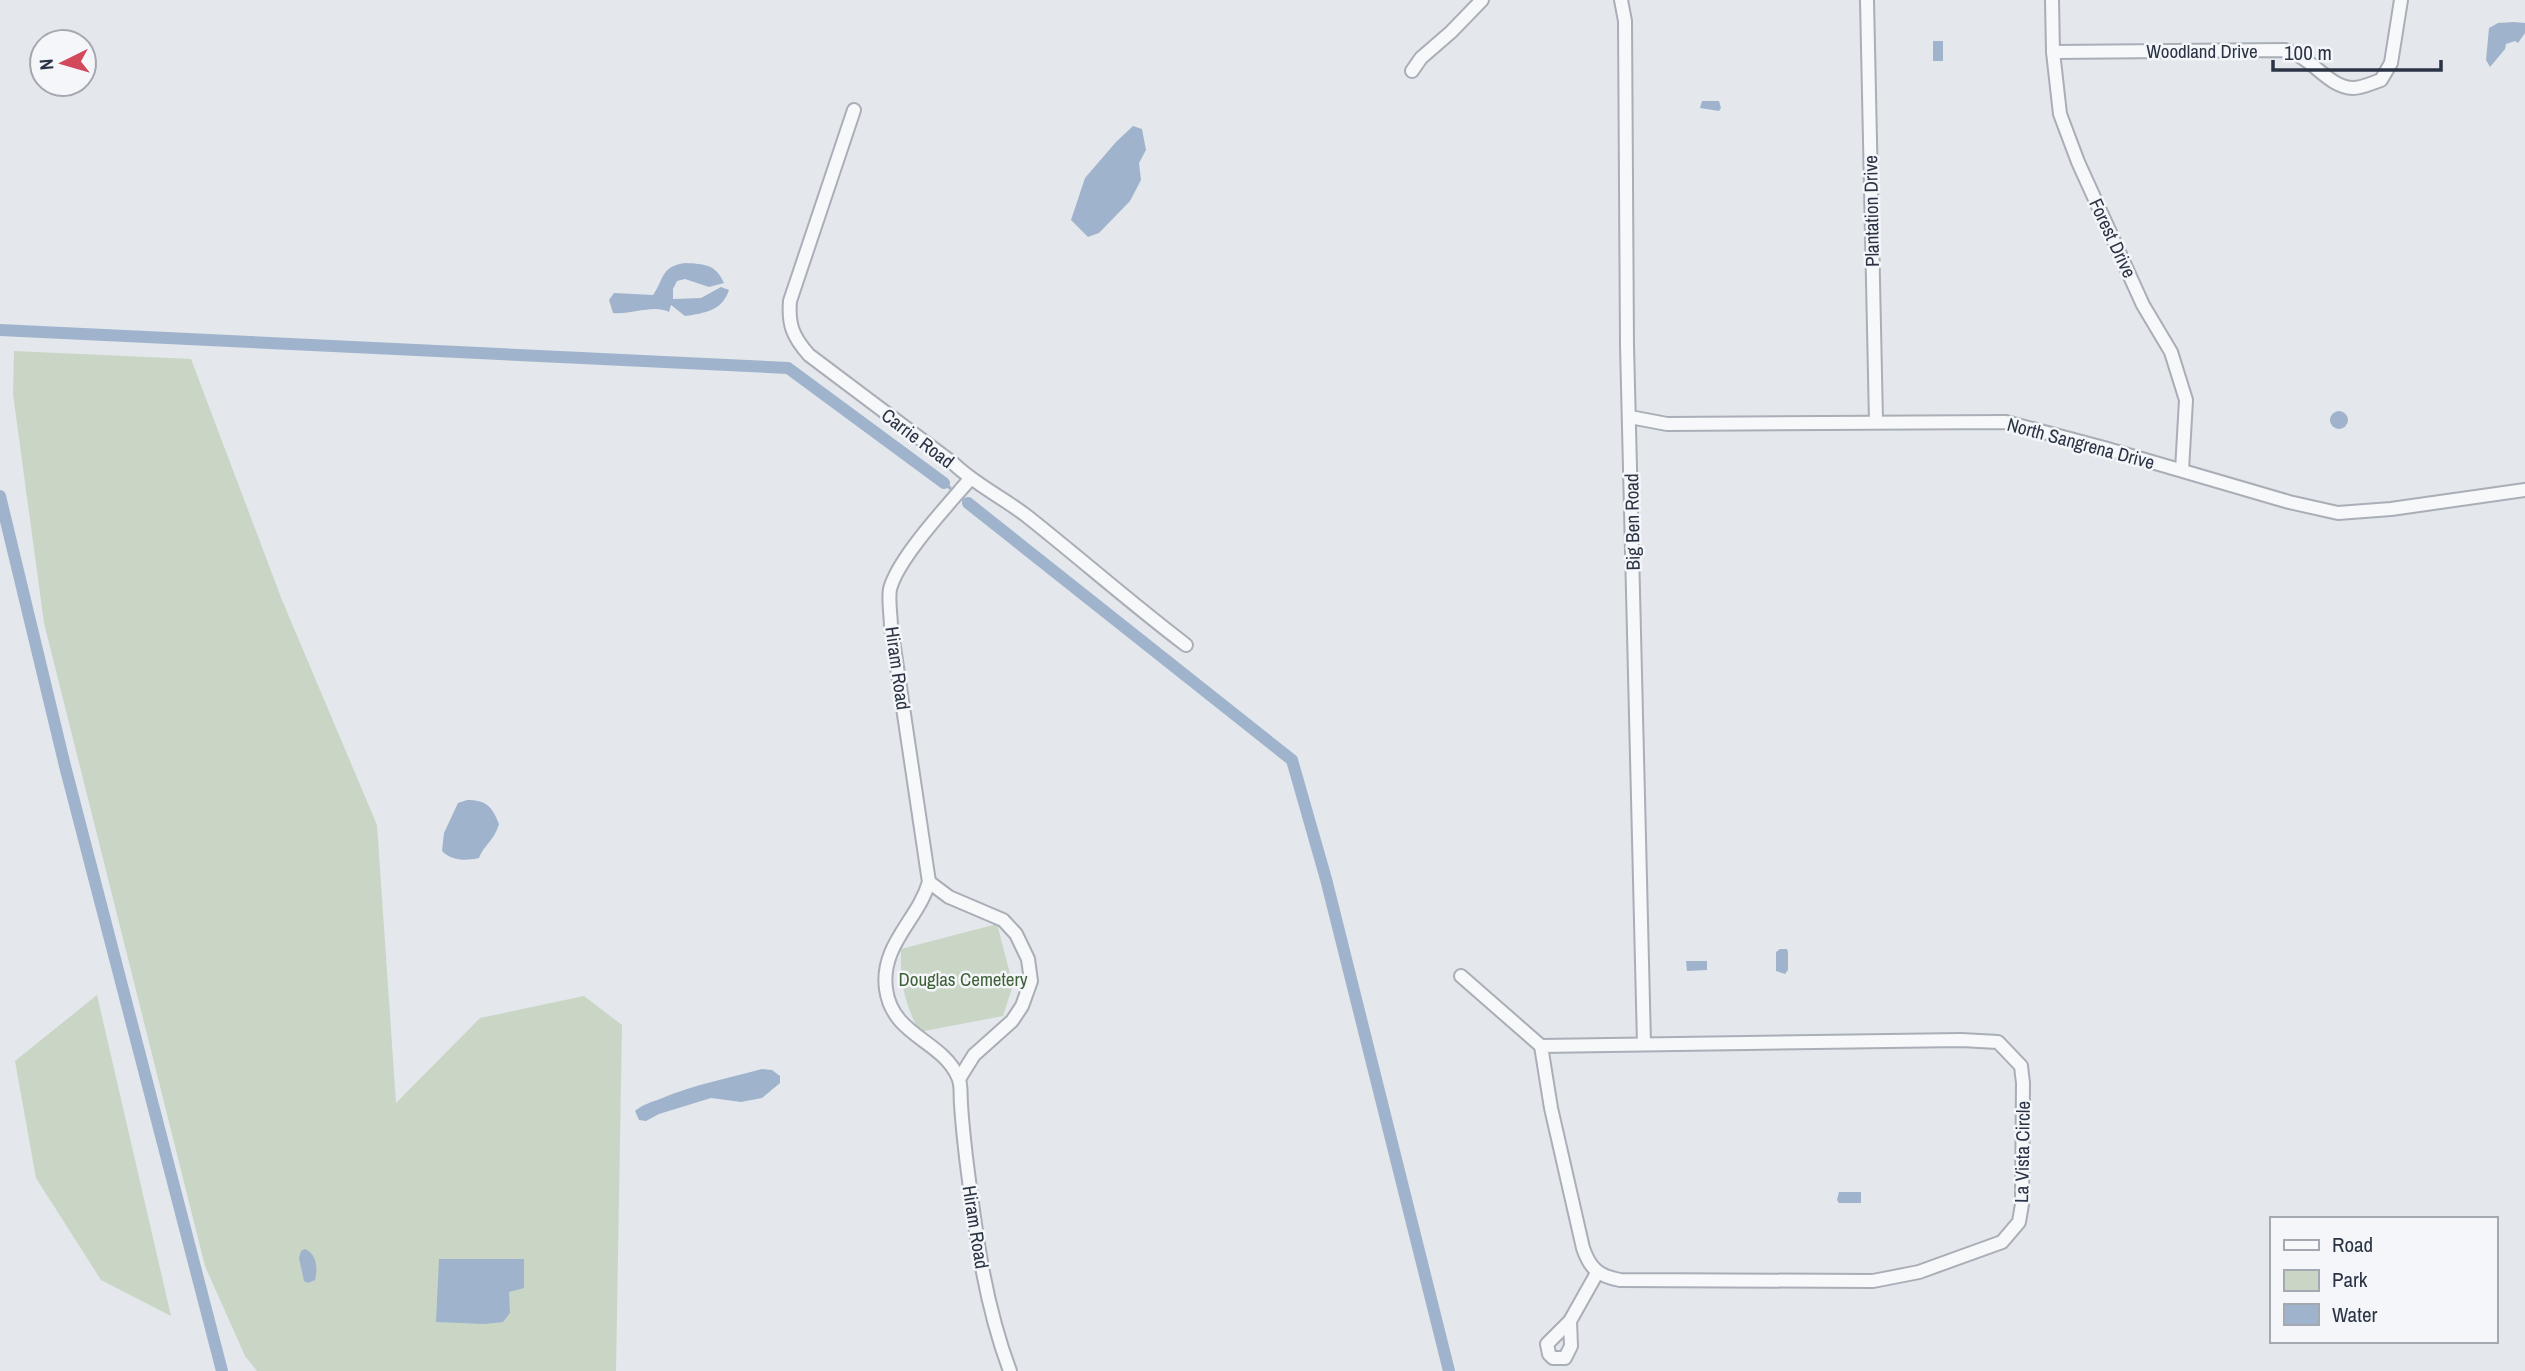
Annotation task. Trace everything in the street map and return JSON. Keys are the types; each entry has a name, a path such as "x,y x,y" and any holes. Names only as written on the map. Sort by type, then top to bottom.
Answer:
{"street":[{"path":"1412,71 1421,58 1482,0"},
{"name":"Big Ben Road","path":"1621,0 1625,20 1627,334 1644,1044"},
{"name":"Plantation Drive","path":"1867,0 1876,421"},
{"name":"Forest Drive","path":"2052,0 2058,106 2068,139 2143,305 2171,352 2186,400 2182,470"},
{"name":"Woodland Drive","path":"2053,52 2285,50 2297,53 2318,67 2336,85 2356,88 2381,80 2391,63 2401,0"},
{"name":"Carrie Road","path":"854,110 790,301 790,327 797,341 809,355 954,464 970,479 1027,516 1126,600 1186,645"},
{"name":"North Sangrena Drive","path":"1630,417 1667,424 2006,422 2289,502 2338,513 2391,509 2525,490"},
{"name":"Hiram Road","path":"929,883 891,627 890,589 904,561 970,479"},
{"path":"929,883 949,897 1003,920 1016,934 1028,959 1031,981 1022,1006 1012,1021 974,1055 959,1079 943,1055 912,1034 902,1023 893,1011 886,990 886,969 890,954 898,935 926,893 929,883"},
{"path":"1461,976 1541,1046 1551,1108 1583,1248 1586,1258 1597,1273 1570,1321"},
{"name":"La Vista Circle","path":"1541,1046 1997,1041 2021,1066 2022,1204 2019,1222 2002,1242 1919,1272 1873,1281 1620,1280 1597,1273"},
{"name":"Hiram Road","path":"959,1079 962,1129 984,1278 1000,1345 1010,1371"}],"green space":[{"path":"14,351 191,359 282,600 377,825 396,1103 480,1018 584,996 622,1025 616,1371 257,1371 245,1356 205,1266 44,623 13,394"},
{"name":"Douglas Cemetery","path":"997,924 1013,985 1003,1016 919,1032 904,992 901,949"},
{"path":"97,995 171,1316 101,1280 36,1178 15,1061"}],"water":[{"path":"2498,23 2525,23 2525,33 2518,43 2515,41 2506,44 2490,67 2486,60 2489,28"},
{"path":"1933,41 1943,41 1943,61 1933,61"},
{"path":"1702,101 1719,101 1721,108 1719,111 1700,108"},
{"path":"1133,126 1142,129 1146,150 1139,163 1141,180 1130,201 1099,233 1088,237 1071,220 1085,178"},
{"path":"685,263 709,266 724,283 709,287 685,279 677,281 673,289 673,299 701,298 721,287 729,290 722,303 706,312 685,316 671,305 669,312 649,309 613,313 609,300 614,293 653,295 667,270"},
{"path":"2335,411 2343,411 2348,420 2346,427 2335,429 2330,424 2330,416"},
{"path":"467,800 488,805 499,824 479,858 469,860 450,857 442,851 444,833 458,803"},
{"path":"1787,949 1788,952 1788,970 1785,974 1776,971 1776,952"},
{"path":"1686,961 1707,961 1707,970 1687,971"},
{"path":"762,1069 772,1070 780,1076 780,1083 762,1098 741,1102 711,1098 659,1114 646,1121 639,1120 635,1111 686,1089"},
{"path":"1839,1192 1861,1192 1861,1203 1839,1203"},
{"path":"305,1249 312,1254 316,1267 315,1280 308,1283 304,1281 299,1258 301,1251"},
{"path":"439,1259 524,1259 524,1288 509,1292 510,1313 503,1322 436,1322"}],"waterway":[{"path":"0,330 788,368 944,483"},
{"path":"944,483 950,488"},
{"path":"0,496 65,766 222,1371"},
{"path":"964,500 968,503"},
{"path":"968,503 1292,760 1326,879 1449,1371"}]}
